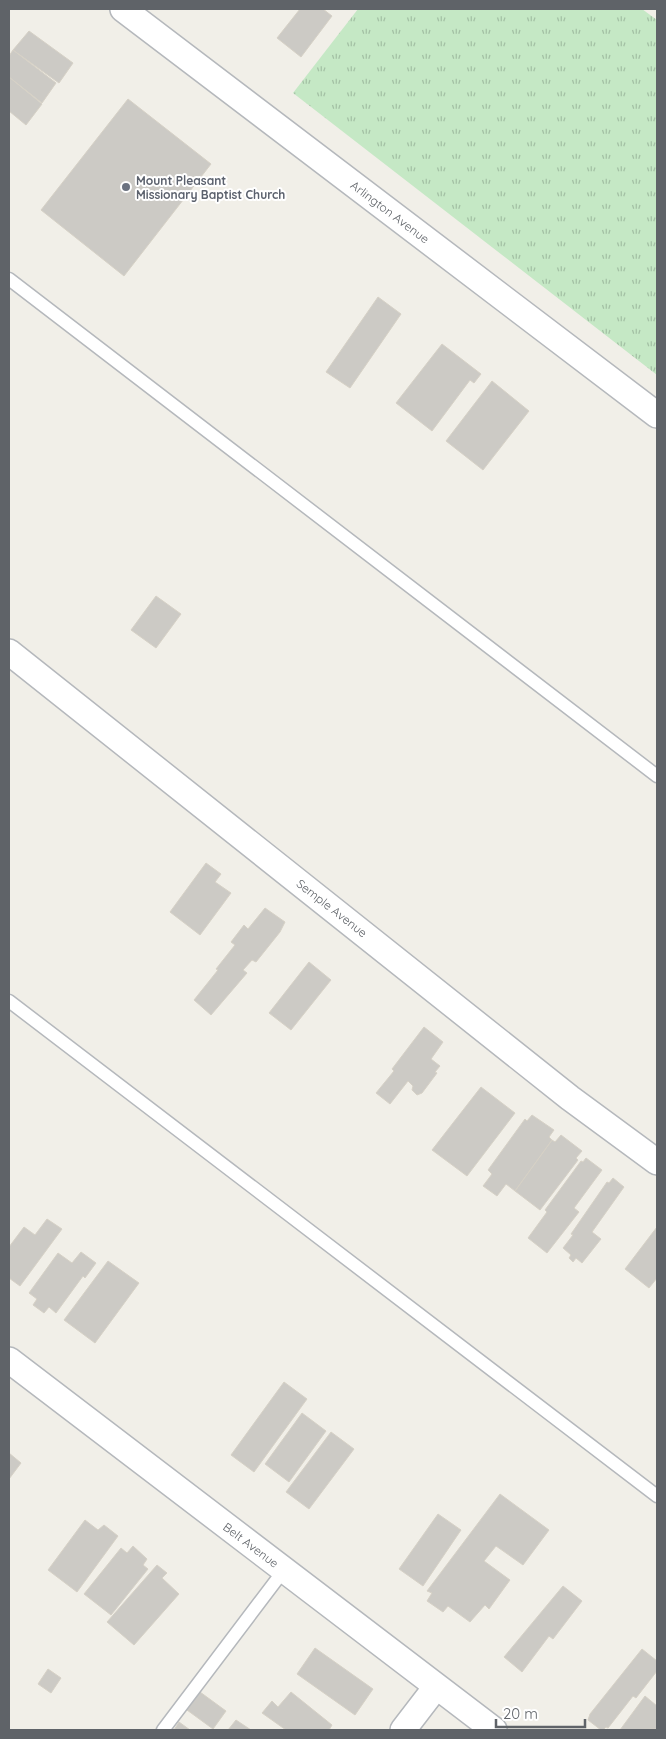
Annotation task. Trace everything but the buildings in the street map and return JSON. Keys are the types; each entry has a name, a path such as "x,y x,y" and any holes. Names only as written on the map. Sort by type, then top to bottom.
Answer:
{"street":[{"name":"Arlington Avenue","path":"123,9 657,415"},
{"name":"Semple Avenue","path":"9,652 570,1098 657,1162"},
{"name":"Belt Avenue","path":"9,1360 494,1730"},
{"path":"403,1730 436,1687"}],"lane":[{"path":"9,279 657,776"},
{"path":"9,1001 657,1496"},
{"path":"162,1730 284,1570"}],"green space":[{"path":"358,9 642,9 657,20 657,375 293,93"}],"place":[{"name":"Mount Pleasant Missionary Baptist Church","path":"126,187"}]}
